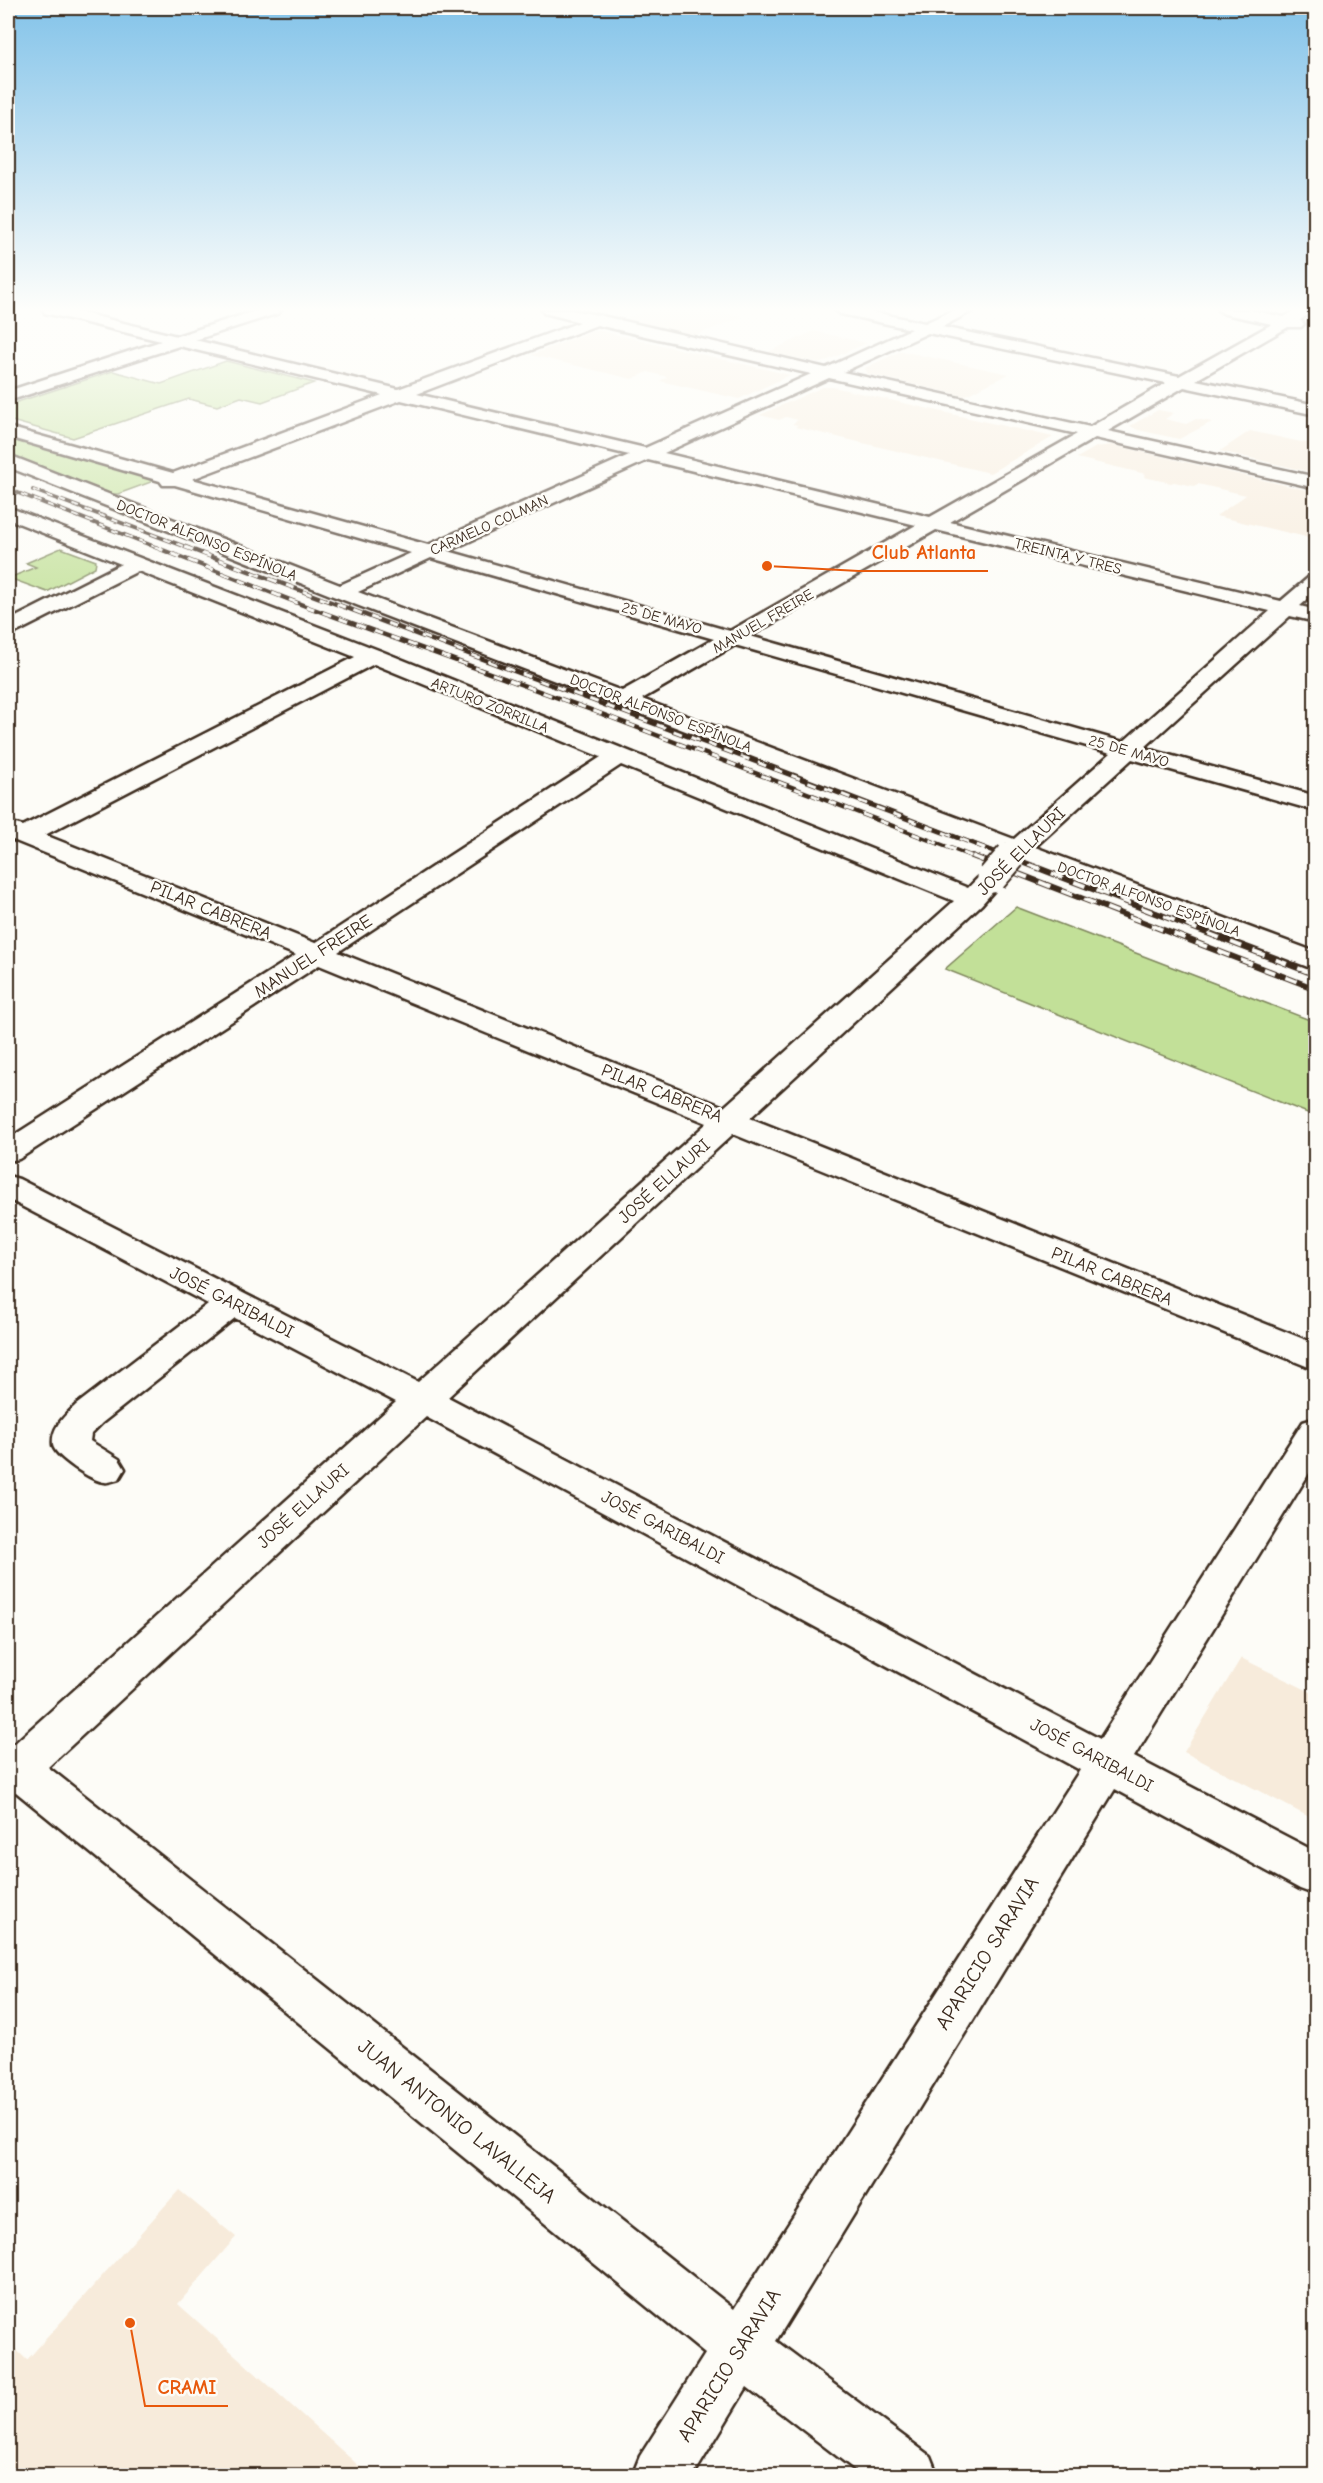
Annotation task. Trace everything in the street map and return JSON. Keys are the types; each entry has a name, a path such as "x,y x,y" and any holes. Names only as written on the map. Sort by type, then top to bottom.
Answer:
{"street":[{"path":"130,496 314,426"},
{"name":"TREINTA Y TRES","path":"530,426 1316,616"},
{"name":"CARMELO COLMAN","path":"340,592 707,426"},
{"path":"1061,426 1316,483"},
{"name":"MANUEL FREIRE","path":"625,699 1105,426"},
{"name":"25 DE MAYO","path":"8,432 1316,804"},
{"name":"DOCTOR ALFONSO ESPÍNOLA","path":"8,461 130,496 340,592 625,699 1017,851 1316,962"},
{"name":"ARTURO ZORRILLA","path":"8,513 373,656 617,757 982,889"},
{"path":"8,629 137,564"},
{"name":"JOSÉ ELLAURI","path":"10,1768 730,1120 982,889 1017,851 1316,581"},
{"path":"16,832 373,656"},
{"name":"MANUEL FREIRE","path":"8,1152 617,757"},
{"name":"PILAR CABRERA","path":"16,832 1316,1358"},
{"name":"JOSÉ GARIBALDI","path":"8,1186 421,1399 1316,1875"},
{"path":"106,1469 71,1446 73,1430 89,1414 233,1302"},
{"name":"APARICIO SARAVIA","path":"660,2475 1316,1431"},
{"name":"JUAN ANTONIO LAVALLEJA","path":"10,1768 740,2348 910,2475"}],"shaded area":[{"path":"1004,426 1053,437 990,473 795,427"},
{"path":"1130,426 1204,426 1179,439 1138,430"},
{"path":"1250,431 1315,445 1315,473 1220,451"},
{"path":"1112,445 1315,492 1315,539 1216,516 1246,495 1198,484 1194,486 1171,483 1144,477 1146,474 1077,458 1096,447"},
{"path":"1241,1658 1315,1694 1315,1820 1184,1752"},
{"path":"179,2190 236,2237 178,2304 369,2475 8,2475 8,2342 27,2360"}],"green space":[{"path":"29,426 109,426 73,438"},
{"path":"8,436 152,478 151,482 118,494 108,494 8,456"},
{"path":"61,548 96,561 95,567 47,592 9,578 36,567 26,563"},
{"path":"1016,907 1315,1022 1315,1116 945,969"}],"railway":[{"path":"8,489 158,548"},
{"path":"33,490 189,548"},
{"path":"155,547 308,607 594,711 976,858"},
{"path":"185,547 1011,858"},
{"path":"972,856 1316,989"},
{"path":"1007,856 1316,975"}],"place":[{"name":"Club Atlanta","path":"767,566"},
{"name":"CRAMI","path":"130,2323"}]}
